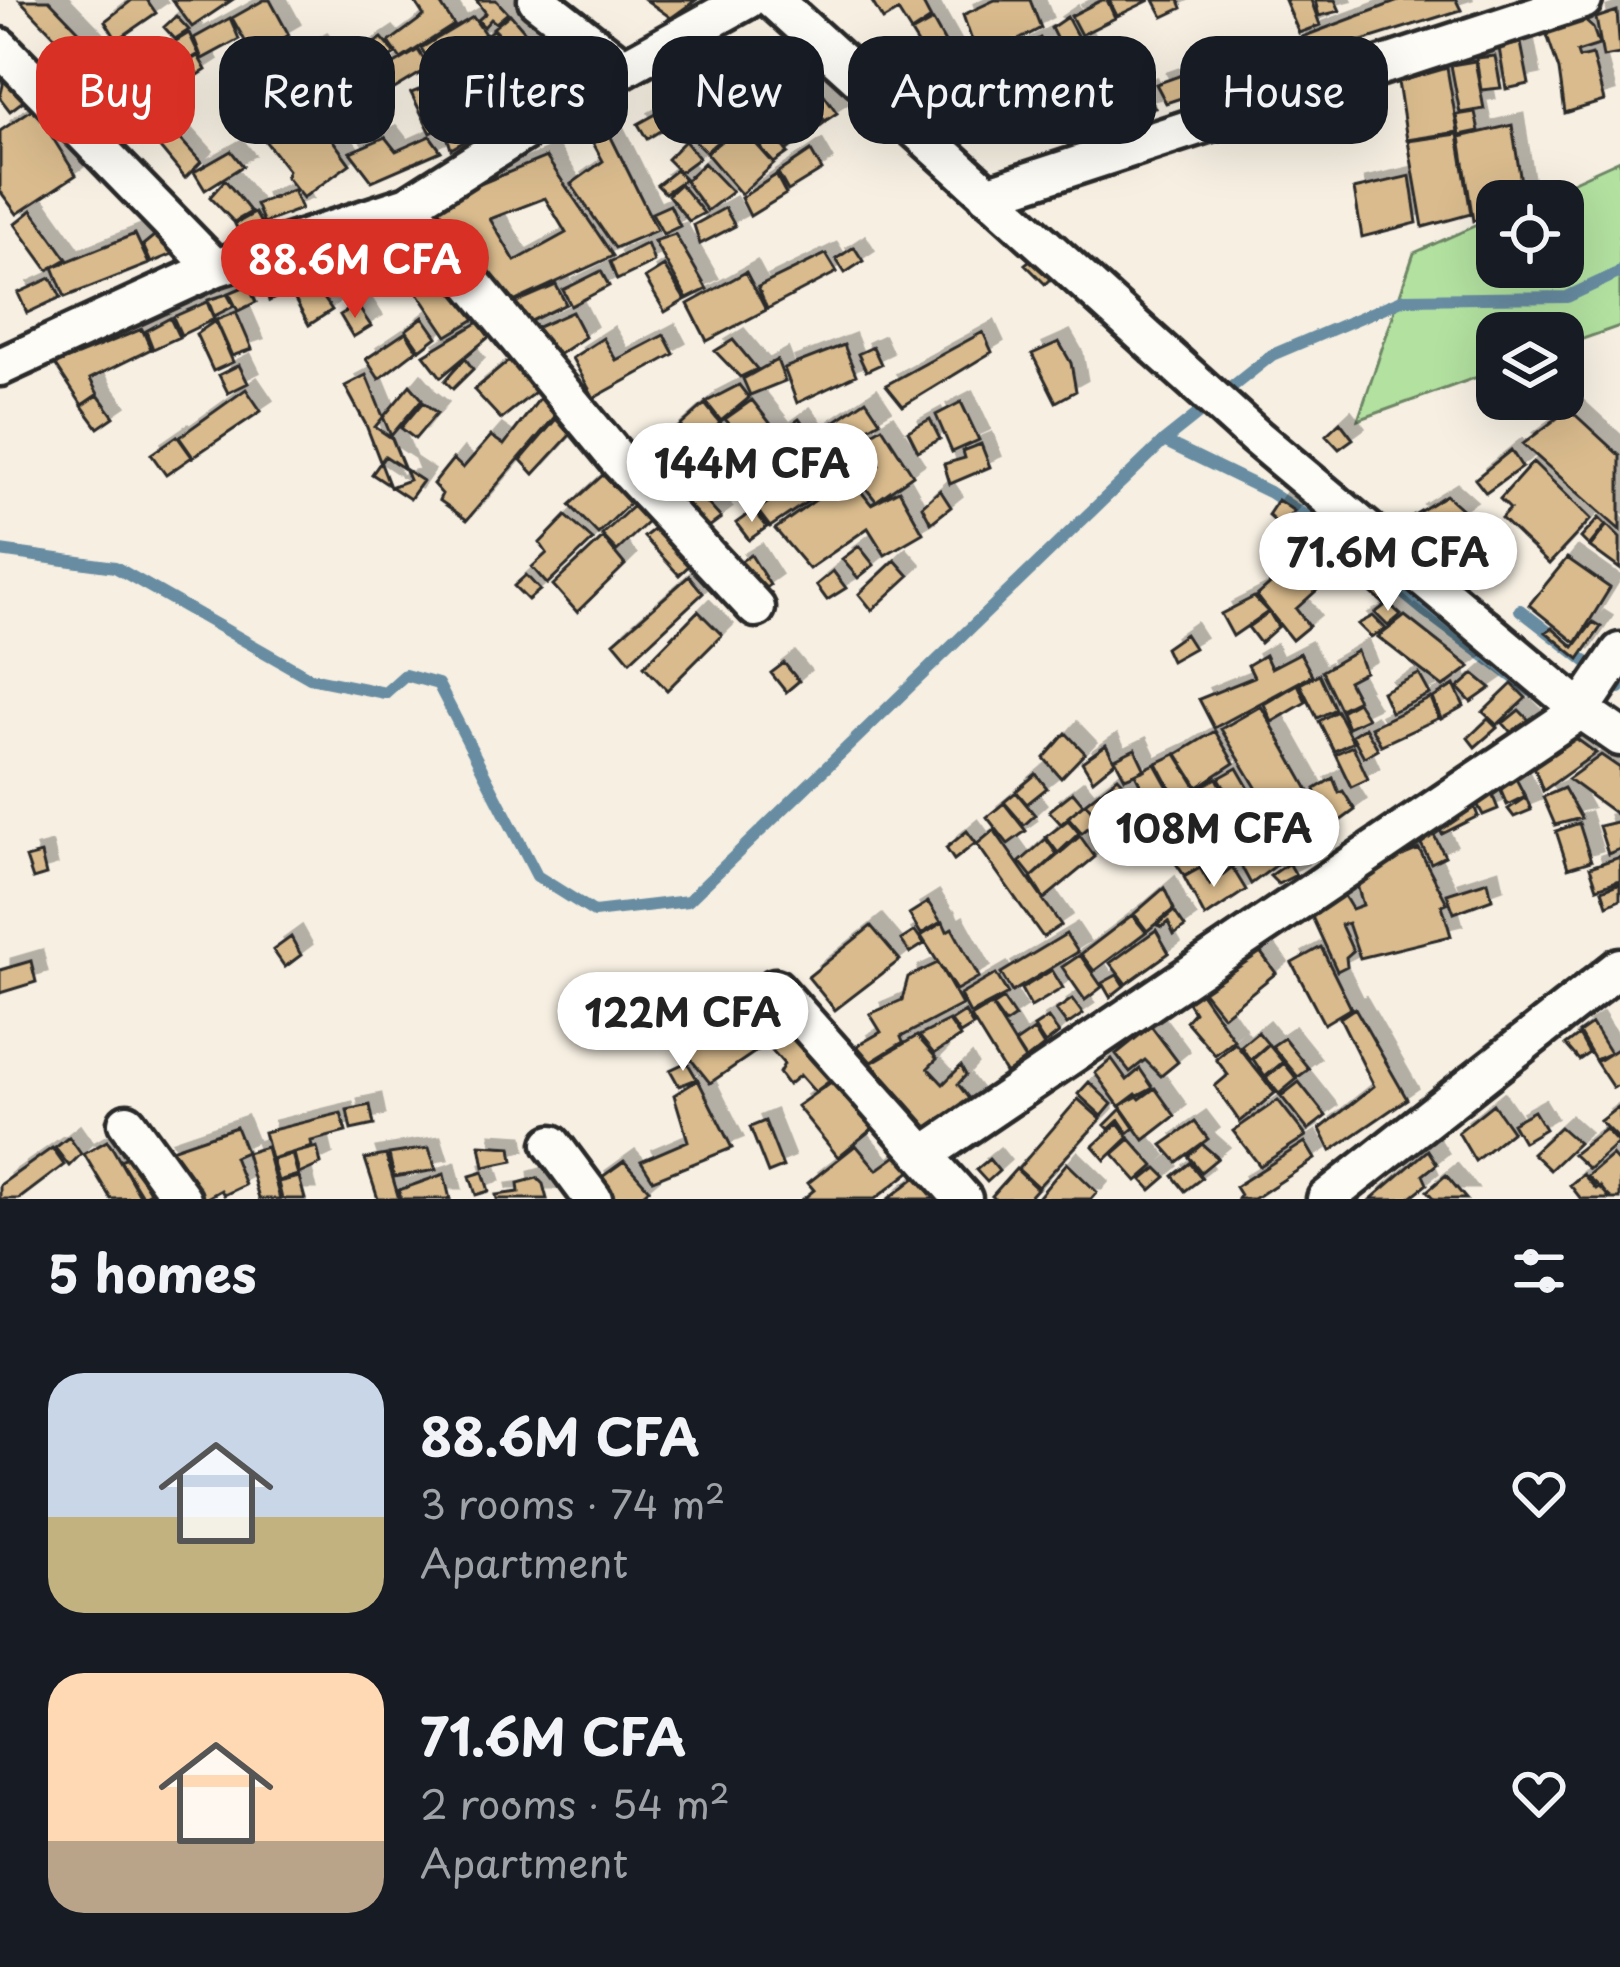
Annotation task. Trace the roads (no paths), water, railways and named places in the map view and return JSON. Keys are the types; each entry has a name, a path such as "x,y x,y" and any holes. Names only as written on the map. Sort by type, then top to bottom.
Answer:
{"street":[{"path":"537,0 583,36"},
{"path":"628,66 747,0"},
{"path":"772,0 1256,437 1581,710 1620,737"},
{"path":"987,195 1583,0"},
{"path":"0,47 215,268"},
{"path":"0,367 215,268 408,205 504,144"},
{"path":"408,205 620,461 756,608"},
{"path":"925,1154 1581,710 1620,652"},
{"path":"1327,1199 1620,968"},
{"path":"775,988 963,1199"},
{"path":"127,1124 182,1199"},
{"path":"552,1144 593,1199"}],"waterway":[{"path":"0,551 115,567 310,678 385,693 405,675 438,684 537,876 594,912 688,901 1164,441 1272,355 1404,299 1567,297 1620,272"},
{"path":"1164,441 1269,492 1320,525 1534,693"},
{"path":"1520,610 1620,688"}]}
